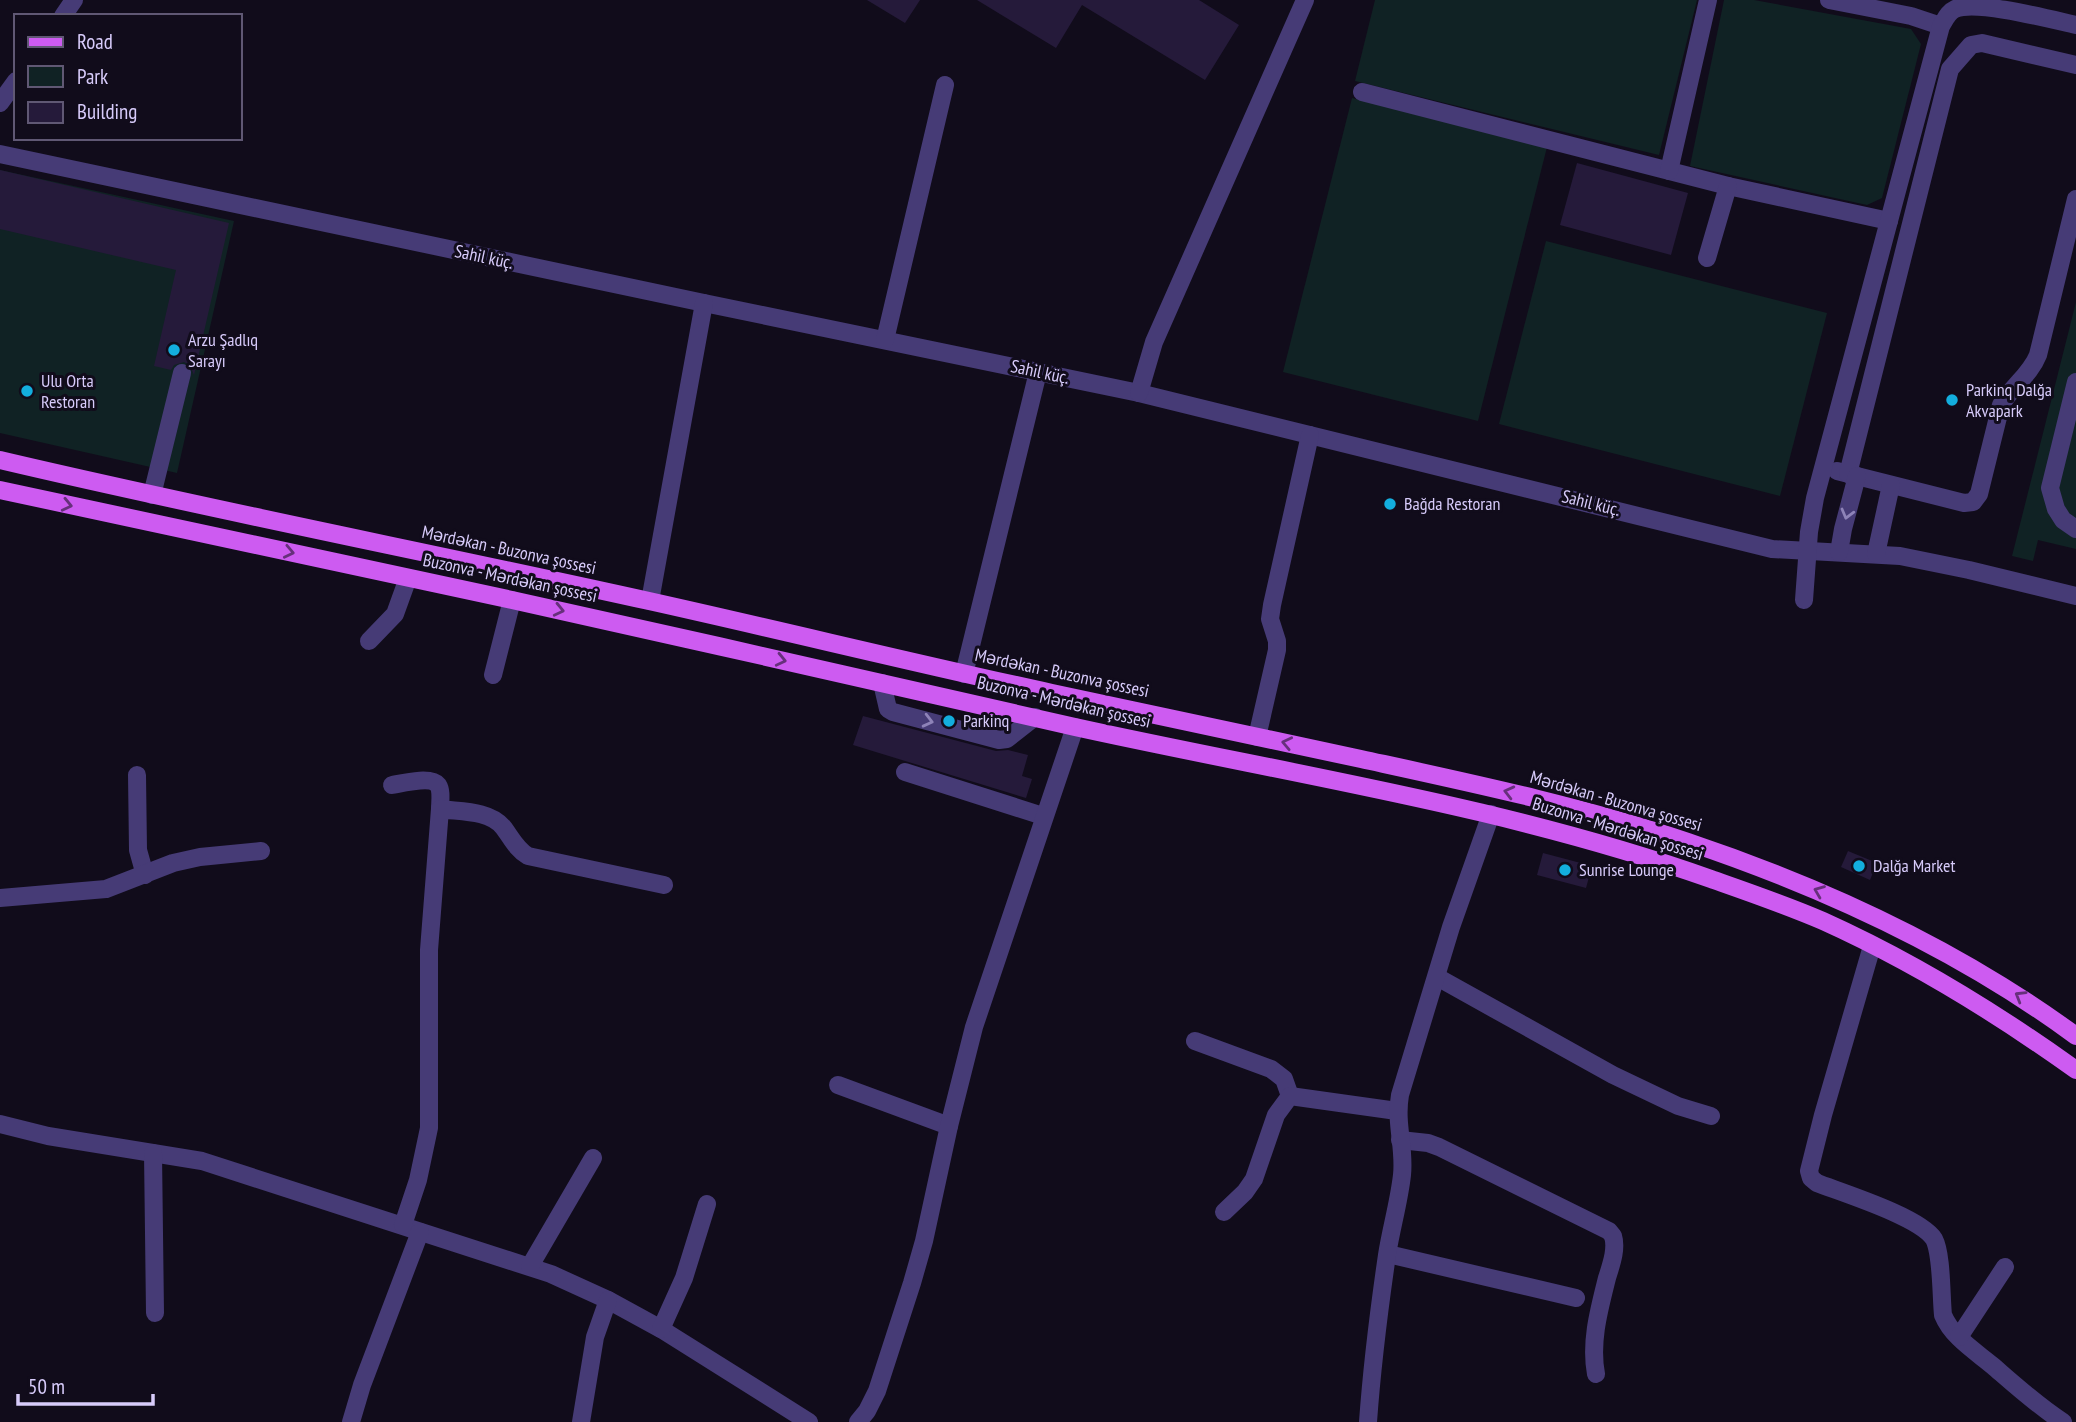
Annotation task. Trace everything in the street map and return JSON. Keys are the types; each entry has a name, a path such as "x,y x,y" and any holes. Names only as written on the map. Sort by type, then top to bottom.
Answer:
{"main road":[{"name":"Mərdəkan - Buzonva şossesi","path":"0,460 650,601 964,674 1497,789 1600,815 1699,846 1812,889 1882,920 1973,968 2031,1003 2076,1036"},
{"name":"Buzonva - Mərdəkan şossesi","path":"0,490 512,600 1074,727 1491,814 1591,840 1676,867 1812,917 1956,989 2015,1026 2076,1070"}],"street":[{"path":"1139,393 1154,342 1305,0"},
{"path":"1668,171 1708,0"},
{"path":"1829,0 1911,16 1941,26"},
{"path":"1804,600 1807,552 1815,498 1941,26 1954,4 1993,6 2076,25"},
{"path":"1839,552 1853,475 1950,69 1971,45 1982,43 2076,65"},
{"path":"0,103 14,84"},
{"path":"885,340 945,85"},
{"path":"1362,92 1728,186 1889,221"},
{"name":"Sahil küç.","path":"0,153 1139,393 1772,549 1876,554 1928,561 2076,596"},
{"path":"1707,258 1728,186"},
{"path":"1823,468 1964,503 1973,502 1979,494 2001,405 2030,372 2038,355 2076,200"},
{"path":"650,601 704,303"},
{"path":"964,674 1038,372"},
{"path":"152,495 182,373"},
{"path":"2076,382 2050,488 2056,509 2063,520 2076,529"},
{"path":"1257,737 1277,650 1277,640 1270,619 1272,605 1310,435"},
{"path":"1876,554 1891,485"},
{"path":"369,641 395,614 408,578"},
{"path":"493,675 512,600"},
{"path":"882,683 888,709 893,712 999,740 1007,739 1035,718"},
{"path":"858,1422 877,1391 912,1283 974,1027 1074,727"},
{"path":"905,772 1043,816"},
{"path":"136,775 138,850 145,875"},
{"path":"392,785 426,780 438,785 440,790 429,950 429,1128 418,1180 403,1225"},
{"path":"440,809 485,815 496,820 520,852 528,856 664,885"},
{"path":"1368,1422 1388,1254 1402,1175 1397,1111 1400,1095 1451,927 1491,814"},
{"path":"0,898 106,890 173,863 200,857 261,851"},
{"path":"1872,946 1823,1115 1809,1171 1811,1178 1817,1183 1897,1214 1926,1231 1933,1238 1937,1249 1943,1315 1947,1324 2041,1408 2063,1422"},
{"path":"1437,978 1614,1075 1678,1106 1711,1116"},
{"path":"1195,1041 1271,1069 1284,1079 1290,1096"},
{"path":"838,1085 949,1126"},
{"path":"1290,1096 1397,1111"},
{"path":"1224,1212 1254,1179 1276,1115 1290,1096"},
{"path":"0,1124 58,1138 202,1161 530,1266 574,1283 661,1329 809,1422"},
{"path":"1400,1140 1439,1147 1609,1231 1614,1236 1614,1250 1593,1349 1596,1374"},
{"path":"153,1153 155,1313"},
{"path":"530,1266 593,1158"},
{"path":"661,1329 684,1278 707,1204"},
{"path":"351,1422 362,1385 420,1231"},
{"path":"1388,1254 1576,1298"},
{"path":"1959,1337 2004,1267"},
{"path":"581,1422 595,1337 608,1300"}],"green space":[{"path":"1375,0 1697,0 1659,155 1355,81"},
{"path":"1724,0 1754,0 1911,29 1921,44 1882,198 1867,205 1690,166"},
{"path":"1352,98 1547,147 1478,421 1283,372"},
{"path":"0,170 234,221 177,473 0,433"},
{"path":"1546,241 1827,313 1780,496 1499,424"},
{"path":"2076,302 2076,549 2038,540 2033,561 2012,556"}],"building":[{"path":"867,0 920,0 905,23"},
{"path":"977,0 1199,0 1239,25 1205,80 1082,5 1056,48"},
{"path":"1577,163 1688,193 1671,255 1560,225"},
{"path":"0,170 229,223 194,375 190,365 184,362 174,365 171,370 154,366 176,270 0,229"},
{"path":"863,716 996,751 1008,750 1028,755 1022,776 1032,779 1026,798 853,745"},
{"path":"1848,851 1877,863 1870,880 1841,867"},
{"path":"1543,853 1592,866 1586,888 1537,875"}],"place":[{"name":"Arzu Şadlıq Sarayı","path":"174,350"},
{"name":"Ulu Orta Restoran","path":"27,391"},
{"name":"Parkinq Dalğa Akvapark","path":"1952,400"},
{"name":"Bağda Restoran","path":"1390,504"},
{"name":"Parkinq","path":"949,721"},
{"name":"Dalğa Market","path":"1859,866"},
{"name":"Sunrise Lounge","path":"1565,870"}]}
